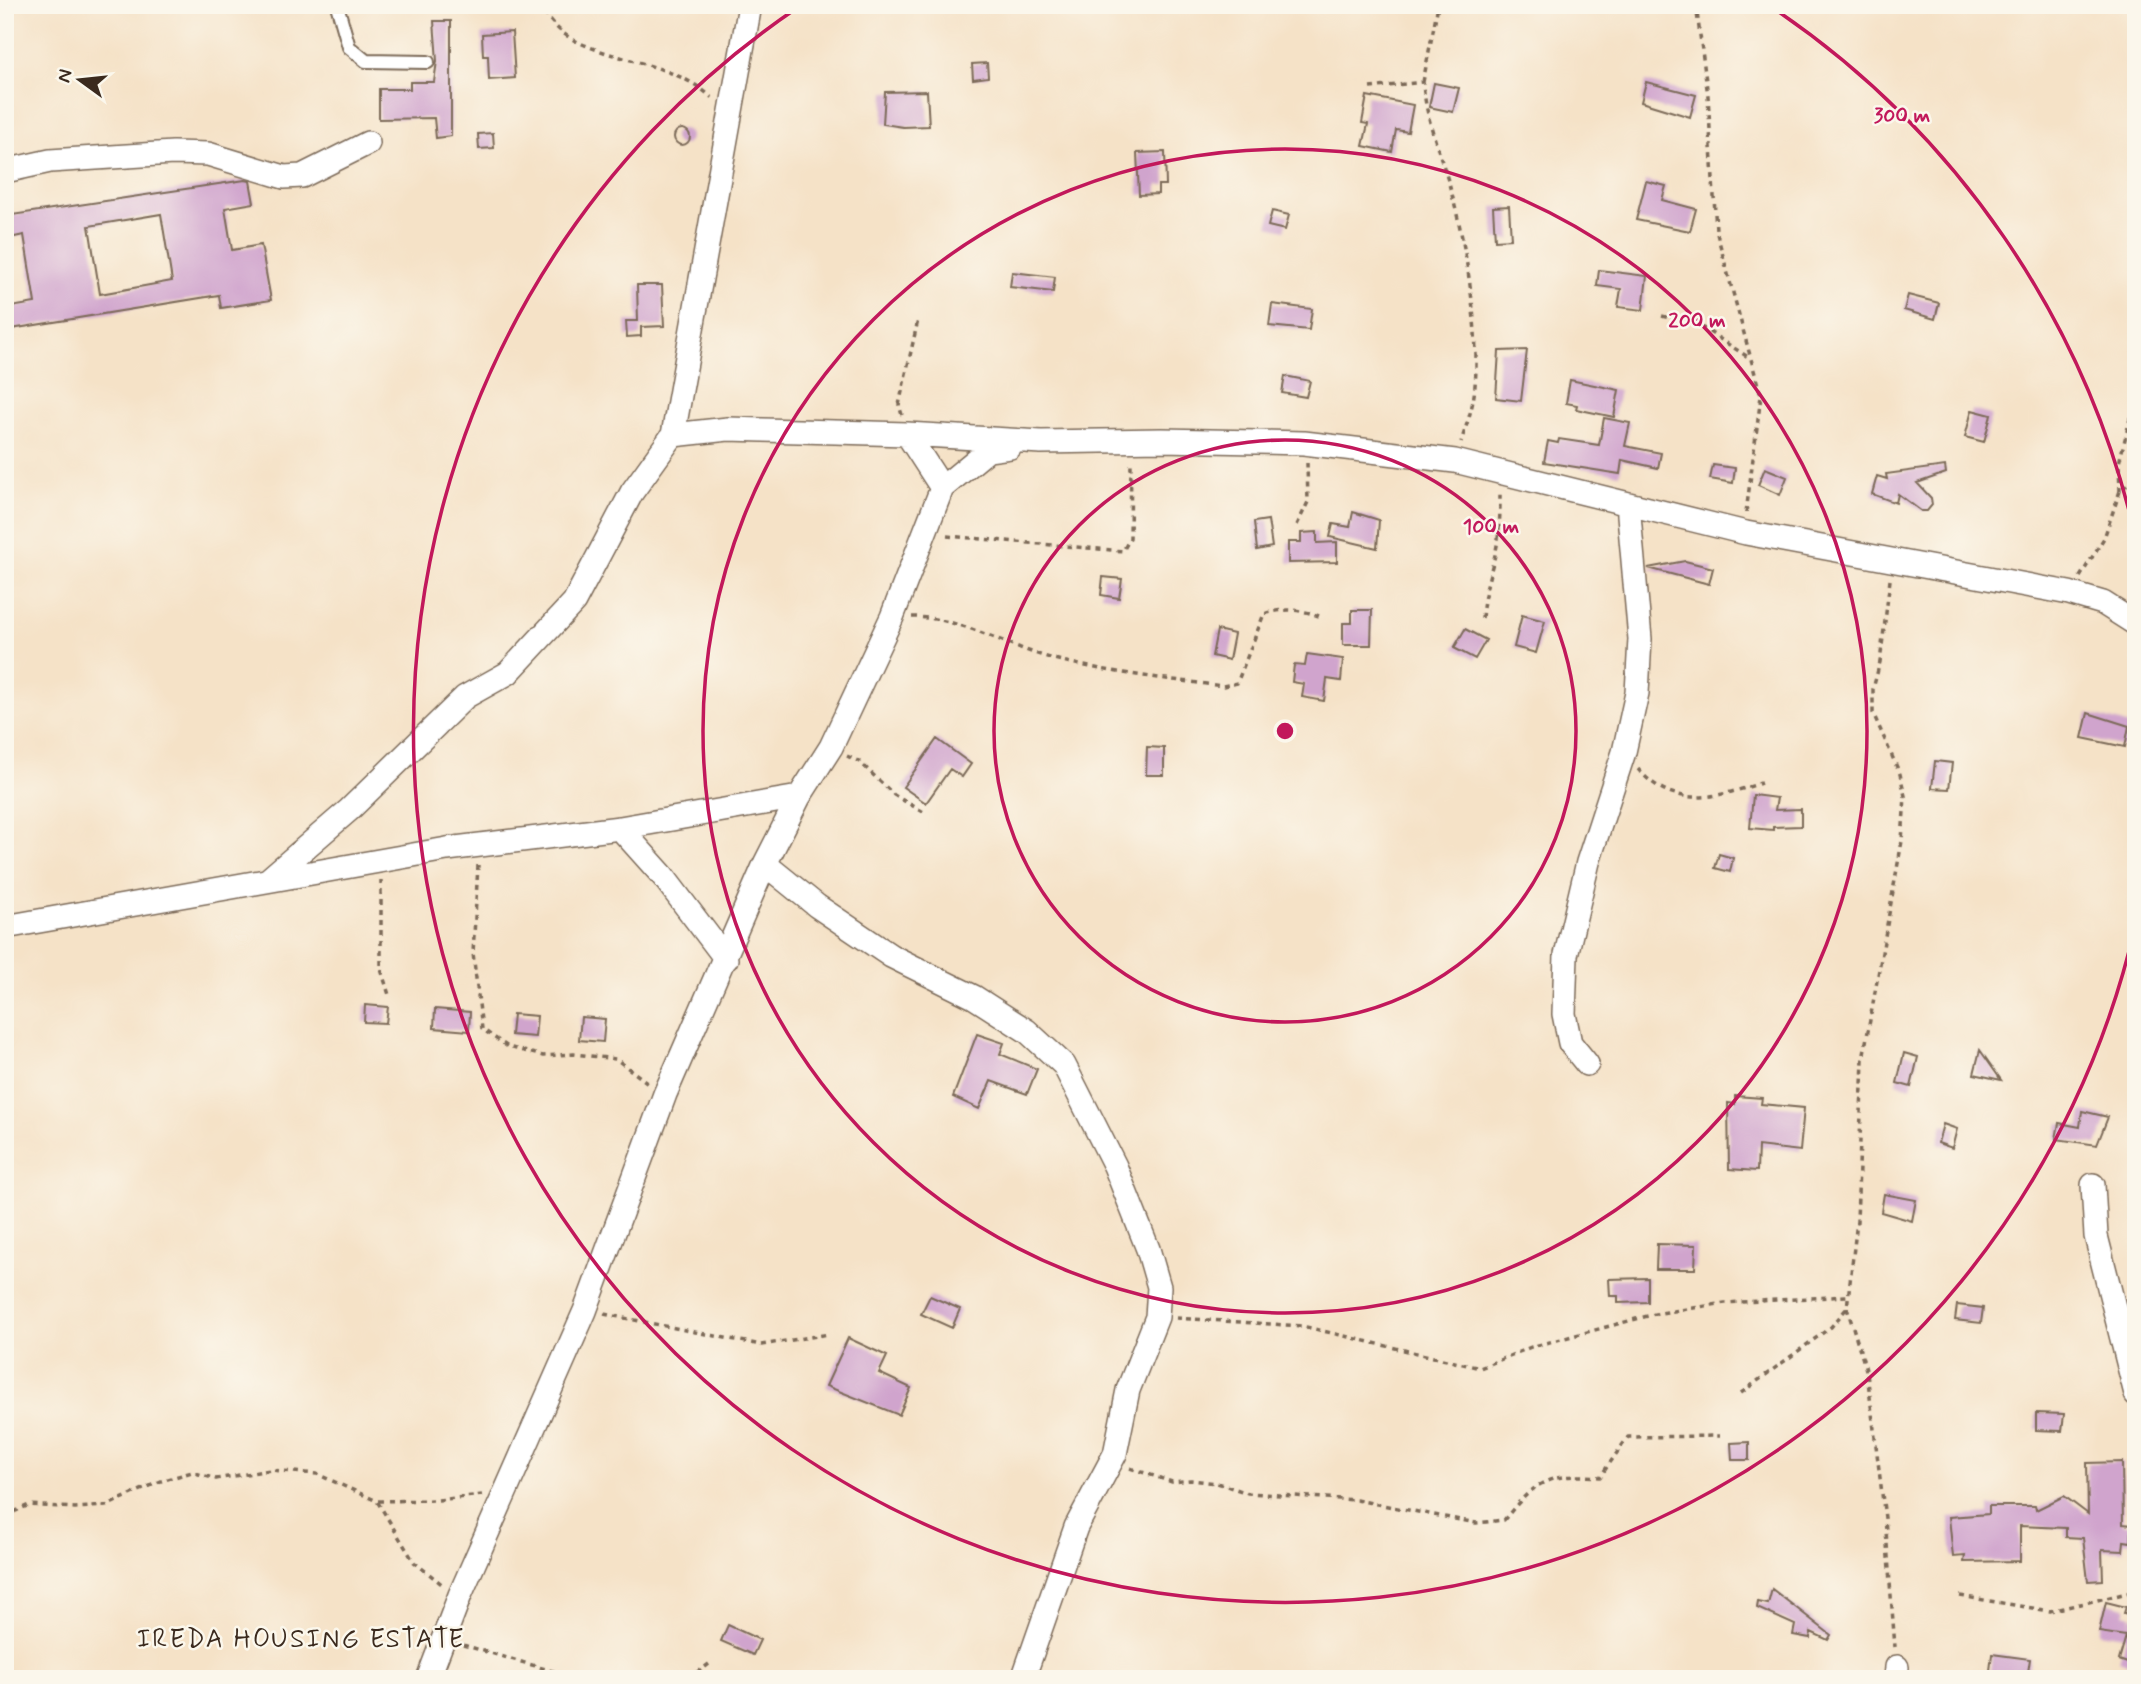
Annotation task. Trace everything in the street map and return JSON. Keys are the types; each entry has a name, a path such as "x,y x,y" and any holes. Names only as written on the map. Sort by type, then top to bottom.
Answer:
{"street":[{"path":"269,879 349,810 465,697 508,673 573,602 632,492 673,435 750,5"},
{"path":"5,171 50,161 185,153 208,154 284,177 293,177 320,168 368,143"},
{"path":"673,435 728,429 907,433 1041,442 1162,440 1304,443 1455,461 1745,533 2069,593 2103,603 2136,624"},
{"path":"907,433 942,488"},
{"path":"428,1679 460,1595 585,1311 665,1094 726,959 765,864 799,797 831,747 892,617 942,488 988,450 1041,442"},
{"path":"1587,1064 1570,1042 1564,1014 1566,955 1588,862 1624,752 1637,693 1640,639 1628,504"},
{"path":"5,927 382,860 477,845 620,828 799,797"},
{"path":"620,828 663,876 726,959"},
{"path":"765,864 817,906 891,956 974,997 1027,1031 1064,1065 1115,1166 1148,1249 1159,1287 1157,1317 1128,1390 1115,1454 1076,1527 1023,1679"},
{"path":"2093,1185 2096,1236 2136,1394"}],"lane":[{"path":"337,5 349,47 366,61 428,62"}],"path":[{"path":"537,5 552,26 571,38 699,87 717,103 730,122"},
{"path":"1438,5 1423,82 1425,114 1452,194 1464,249 1476,362 1472,407 1455,461"},
{"path":"1696,5 1708,96 1716,230 1730,292 1759,379 1761,413 1747,489 1745,533"},
{"path":"1370,88 1423,82"},
{"path":"1661,316 1700,326 1753,360"},
{"path":"907,433 899,405 918,320"},
{"path":"2069,593 2104,538 2120,491 2119,463 2136,395"},
{"path":"925,533 1123,551 1130,538 1132,442"},
{"path":"1297,526 1308,502 1310,474 1304,443"},
{"path":"1482,618 1484,587 1494,559 1500,523 1500,473"},
{"path":"2120,491 2136,476"},
{"path":"1892,559 1880,662 1873,689 1873,713 1900,774 1905,796 1903,830 1894,896 1863,1059 1857,1221 1847,1308 1867,1373 1885,1518 1897,1673"},
{"path":"892,617 936,617 1052,659 1111,672 1223,686 1237,683 1264,614 1278,610 1304,610 1319,616"},
{"path":"831,747 860,762 894,795 927,814"},
{"path":"1624,752 1651,784 1674,795 1692,798 1725,795 1761,783"},
{"path":"477,845 479,894 474,953 482,1029 508,1047 543,1056 573,1054 616,1059 665,1094"},
{"path":"382,860 381,969 389,995"},
{"path":"1157,1317 1302,1326 1480,1368 1531,1347 1655,1314 1725,1303 1847,1296"},
{"path":"1741,1393 1831,1327 1847,1308"},
{"path":"585,1311 761,1345 829,1334"},
{"path":"1115,1454 1124,1466 1172,1482 1192,1480 1248,1493 1356,1500 1476,1523 1504,1520 1525,1493 1548,1479 1567,1475 1600,1477 1628,1437 1720,1436"},
{"path":"5,1516 29,1505 75,1508 106,1506 161,1481 192,1472 216,1479 270,1470 317,1474 377,1501 438,1500 475,1494 505,1496"},
{"path":"377,1501 414,1562 460,1595"},
{"path":"1960,1596 2050,1611 2136,1591"},
{"path":"444,1640 580,1679"},
{"path":"689,1679 713,1661"}],"building":[{"path":"434,21 451,21 451,136 436,138 434,118 379,119 379,89 410,89 410,82 434,82 437,61"},
{"path":"512,32 515,78 489,80 488,56 483,56 482,34"},
{"path":"987,63 988,77 973,79 972,64"},
{"path":"1646,82 1696,95 1690,117 1641,102"},
{"path":"1434,83 1459,88 1453,112 1429,107"},
{"path":"927,91 929,126 903,127 883,124 885,92"},
{"path":"1367,96 1413,105 1408,132 1396,130 1392,152 1363,146 1368,124 1362,123"},
{"path":"682,129 688,131 688,143 682,145 676,143 674,137 676,131"},
{"path":"493,133 494,148 479,149 478,134"},
{"path":"1165,152 1166,185 1158,185 1158,194 1139,195 1137,153"},
{"path":"250,181 254,203 225,208 232,250 261,245 271,300 221,308 219,295 5,330 5,308 35,303 24,235 5,239 5,216","holes":["161,214 172,281 100,294 89,226"]},
{"path":"1646,181 1666,186 1662,200 1696,209 1690,231 1636,220"},
{"path":"1509,206 1511,239 1495,240 1493,207"},
{"path":"1272,211 1289,215 1285,230 1268,226"},
{"path":"1599,270 1647,276 1643,310 1618,307 1621,289 1597,286"},
{"path":"1012,272 1055,277 1053,292 1010,287"},
{"path":"637,285 662,285 664,326 641,327 641,336 627,337 626,321 638,321"},
{"path":"1908,295 1939,303 1935,319 1904,310"},
{"path":"1272,304 1312,309 1309,330 1269,326"},
{"path":"1527,350 1521,401 1496,398 1499,351"},
{"path":"1285,376 1310,381 1306,397 1282,393"},
{"path":"1570,380 1619,390 1614,417 1576,409 1577,405 1566,403"},
{"path":"1972,410 1991,415 1984,442 1965,437"},
{"path":"1604,418 1630,423 1625,446 1661,453 1658,468 1622,460 1620,474 1544,462 1548,441 1558,443 1559,439 1599,445"},
{"path":"1713,465 1735,468 1733,483 1710,479"},
{"path":"1945,466 1946,473 1917,483 1931,498 1932,505 1927,511 1921,511 1898,494 1896,503 1872,494 1877,476 1887,479 1886,474"},
{"path":"1765,468 1787,477 1780,495 1758,485"},
{"path":"1353,512 1379,520 1377,548 1330,537 1333,524 1350,527"},
{"path":"1268,520 1272,547 1257,550 1254,522"},
{"path":"1317,532 1317,543 1337,542 1337,562 1288,563 1288,542 1301,542 1301,533"},
{"path":"1685,561 1713,568 1709,584 1648,568"},
{"path":"1103,577 1122,579 1119,598 1101,595"},
{"path":"1352,610 1372,610 1371,645 1343,645 1343,623 1352,623"},
{"path":"1522,615 1545,621 1536,653 1514,647"},
{"path":"1465,629 1486,640 1475,659 1454,648"},
{"path":"1217,630 1234,634 1229,660 1212,656"},
{"path":"1307,654 1343,659 1341,681 1327,679 1324,701 1302,697 1304,684 1292,682 1294,665 1305,666"},
{"path":"2088,713 2129,726 2125,747 2082,738"},
{"path":"937,739 971,764 962,777 950,769 926,803 903,787"},
{"path":"1147,747 1164,748 1164,775 1146,775"},
{"path":"1935,761 1952,763 1949,789 1932,788"},
{"path":"1753,795 1777,798 1775,810 1801,809 1801,826 1773,827 1773,830 1750,828"},
{"path":"1719,854 1733,858 1730,872 1715,868"},
{"path":"365,1005 388,1007 386,1023 364,1022"},
{"path":"435,1009 470,1012 469,1031 434,1028"},
{"path":"513,1014 537,1016 535,1037 511,1035"},
{"path":"581,1017 605,1019 603,1042 579,1040"},
{"path":"977,1034 1004,1043 1000,1054 1037,1069 1027,1094 991,1081 979,1109 953,1097"},
{"path":"1980,1050 2001,1080 1974,1074"},
{"path":"1904,1053 1918,1057 1911,1087 1897,1083"},
{"path":"1735,1096 1762,1098 1761,1104 1804,1108 1800,1151 1758,1146 1757,1171 1729,1169 1728,1103 1735,1104"},
{"path":"2082,1111 2108,1117 2097,1145 2056,1139 2059,1123 2080,1127"},
{"path":"1943,1124 1957,1129 1952,1148 1938,1143"},
{"path":"1884,1194 1916,1200 1912,1221 1881,1212"},
{"path":"1657,1244 1696,1245 1695,1269 1656,1269"},
{"path":"1648,1278 1648,1302 1618,1303 1618,1296 1610,1296 1609,1279"},
{"path":"930,1296 960,1309 952,1328 921,1314"},
{"path":"1957,1305 1983,1308 1981,1323 1955,1320"},
{"path":"848,1338 887,1356 879,1373 911,1388 899,1415 826,1386"},
{"path":"2036,1413 2064,1414 2062,1431 2036,1430"},
{"path":"1749,1442 1749,1460 1732,1460 1731,1443"},
{"path":"2122,1462 2123,1524 2132,1525 2131,1542 2124,1541 2123,1551 2102,1550 2103,1580 2088,1581 2083,1538 2066,1537 2066,1528 2020,1526 2020,1561 1964,1562 1965,1556 1953,1557 1949,1517 1989,1514 1989,1506 2035,1506 2036,1510 2064,1496 2088,1514 2087,1463"},
{"path":"1772,1589 1831,1635 1828,1640 1811,1632 1810,1638 1793,1635 1795,1625 1757,1608 1758,1602 1768,1604"},
{"path":"2106,1602 2126,1607 2124,1613 2131,1615 2128,1629 2132,1616 2136,1617 2136,1666 2119,1660 2126,1636 2099,1632"},
{"path":"728,1625 760,1640 753,1655 721,1641"},
{"path":"1992,1654 2030,1659 2027,1679 1989,1679"}],"district":[{"name":"IREDA HOUSING ESTATE","path":"301,1640"}]}
